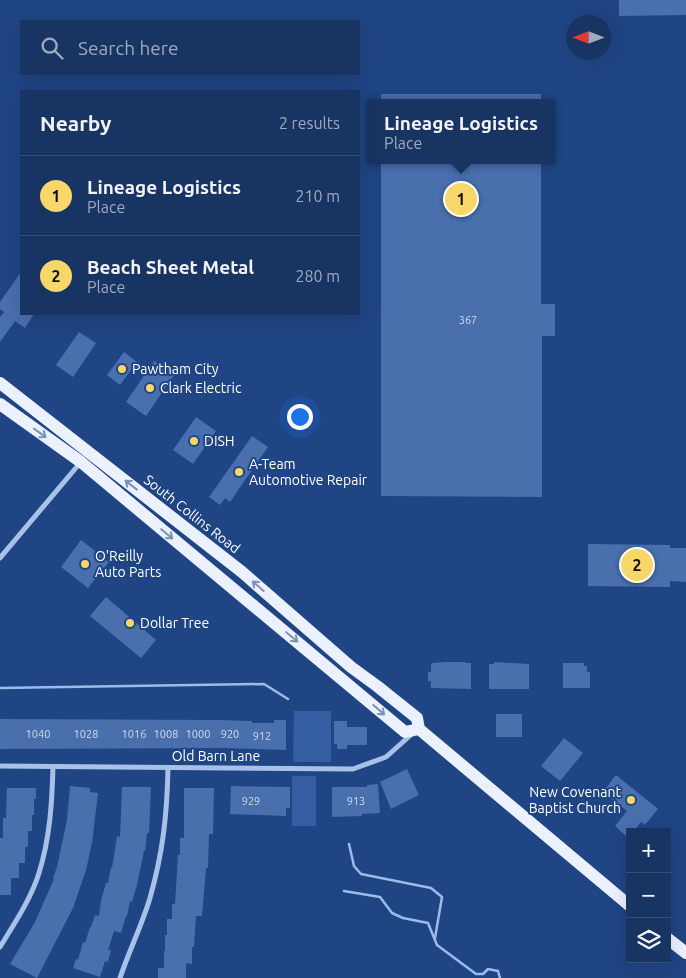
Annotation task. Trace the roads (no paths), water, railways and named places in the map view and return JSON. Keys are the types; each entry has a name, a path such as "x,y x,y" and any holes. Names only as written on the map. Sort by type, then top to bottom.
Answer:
{"main road":[{"name":"South Collins Road","path":"0,383 242,572 356,671 417,718 419,728 626,903"},
{"path":"0,404 80,462 405,732 419,728"},
{"path":"343,679 356,671"},
{"path":"671,941 686,953"}],"street":[{"path":"0,558 89,452"},
{"name":"Old Barn Lane","path":"0,766 353,769 386,757 419,728"},
{"path":"0,947 20,914 39,874 52,809 53,767"},
{"path":"120,978 149,900 162,846 167,812 168,768"}],"waterway":[{"path":"0,688 264,684 288,699"},
{"path":"349,844 354,866 361,874 431,888 442,897 435,938"},
{"path":"344,891 380,897 392,913 403,918 428,923 437,945 476,974 483,974 488,969 498,971 500,978"}],"place":[{"name":"Lineage Logistics","path":"461,199"},
{"name":"Pawtham City","path":"122,369"},
{"name":"Clark Electric","path":"150,388"},
{"name":"DISH","path":"194,441"},
{"name":"A-Team Automotive Repair","path":"239,472"},
{"name":"O'Reilly Auto Parts","path":"85,564"},
{"name":"Beach Sheet Metal","path":"637,565"},
{"name":"Dollar Tree","path":"130,623"},
{"name":"New Covenant Baptist Church","path":"631,800"}]}
